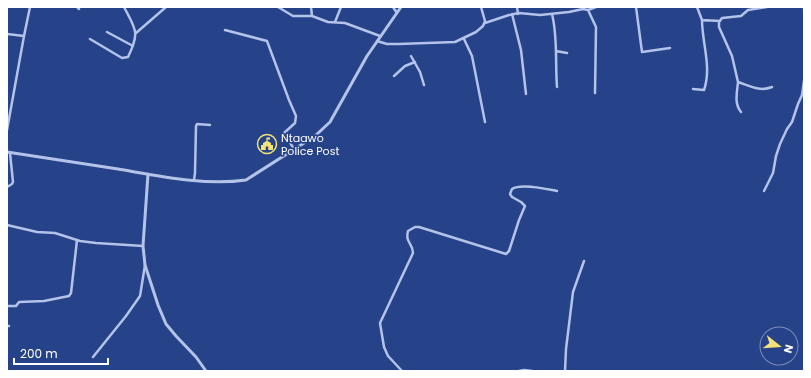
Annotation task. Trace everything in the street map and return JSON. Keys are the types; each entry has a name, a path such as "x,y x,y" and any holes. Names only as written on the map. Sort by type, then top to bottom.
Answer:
{"street":[{"path":"7,130 30,7"},
{"path":"90,38 122,58 128,57 136,38 136,33 124,7"},
{"path":"136,33 166,7"},
{"path":"278,7 292,16 312,16 328,22 346,23 380,36"},
{"path":"311,7 312,16"},
{"path":"335,22 341,7"},
{"path":"393,7 397,13"},
{"path":"7,188 13,182 8,153 194,180 233,182 246,180 315,136 330,122 380,36 401,7"},
{"path":"481,7 485,23"},
{"path":"517,7 518,14"},
{"path":"377,41 387,44 455,42 476,32 482,28 485,23 512,14 552,14 583,9 588,10 596,7"},
{"path":"636,7 642,52 670,48"},
{"path":"693,89 704,90 706,85 708,64 702,30 702,20 697,7"},
{"path":"702,20 720,21 722,18 741,16 748,8 767,7"},
{"path":"588,10 596,26 595,93"},
{"path":"512,14 522,50 526,94"},
{"path":"552,14 556,33 557,87"},
{"path":"720,21 719,27 732,56 738,82 736,101 741,112"},
{"path":"225,30 253,38 263,39 268,43 296,116 295,123 284,133 294,149"},
{"path":"108,32 133,46"},
{"path":"7,34 24,36"},
{"path":"464,38 472,56 486,122"},
{"path":"556,51 567,53"},
{"path":"410,56 420,72 424,85"},
{"path":"394,76 405,66 415,62"},
{"path":"764,192 773,173 780,144 792,122 802,95 804,81"},
{"path":"738,82 759,89 772,87"},
{"path":"194,180 196,126 197,124 210,125"},
{"path":"148,174 143,246 145,265 166,324 200,361 206,371"},
{"path":"402,371 388,356 384,347 380,323 390,306 413,253 413,249 407,241 408,231 415,227 506,254 510,252 519,220 525,206 522,202 512,198 510,194 512,189 519,187 541,188 557,191"},
{"path":"7,226 37,232 55,233 77,240 96,243 143,246"},
{"path":"7,306 16,306 19,302 44,301 69,296 72,288 77,240"},
{"path":"565,371 572,292 584,261"},
{"path":"93,356 140,296 145,265"},
{"path":"519,371 532,371"}],"place":[{"name":"Ntaawo Police Post","path":"267,144"}]}
